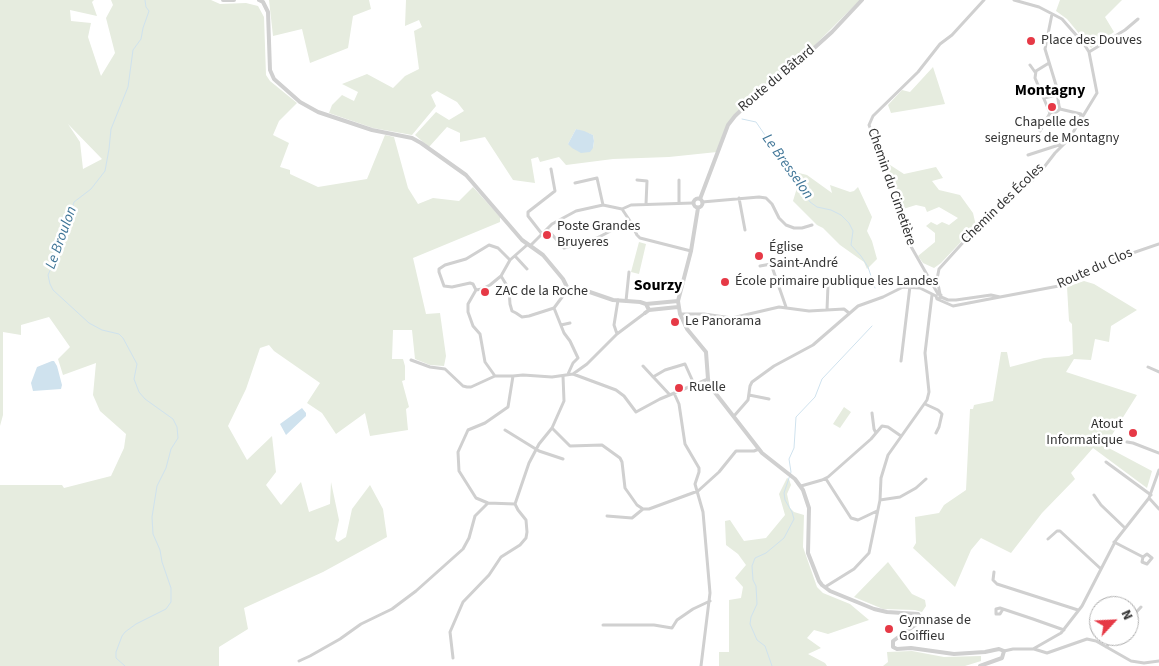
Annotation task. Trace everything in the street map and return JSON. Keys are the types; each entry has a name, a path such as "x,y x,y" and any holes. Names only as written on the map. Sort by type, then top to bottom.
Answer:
{"street":[{"path":"223,0 234,0"},
{"name":"Route du Bâtard","path":"701,201 728,126 735,116 780,73 812,50 832,32 862,0"},
{"name":"Chemin du Cimetière","path":"938,296 909,243 869,125 873,116 918,72 940,44 952,35 984,0"},
{"path":"1014,0 1039,7 1062,19 1089,52 1125,30 1138,19"},
{"path":"262,1 268,12 270,70 274,79 309,108 372,130 412,138 438,157 460,169 529,246 543,254 563,280 568,290"},
{"path":"1052,14 1045,49 1060,109"},
{"name":"Chemin des Écoles","path":"925,404 929,392 925,353 938,296 937,279 940,269 977,226 1005,200 1038,175 1080,122 1097,93 1089,52"},
{"path":"1035,72 1048,61"},
{"path":"1030,65 1035,72 1035,78 1050,113"},
{"path":"1044,98 1058,96"},
{"path":"1080,122 1081,114 1090,106"},
{"path":"1060,109 1081,114"},
{"path":"1050,113 1054,114 1060,109"},
{"path":"1040,131 1050,113"},
{"path":"1028,155 1065,143"},
{"path":"542,234 528,216 528,212 555,191 551,169"},
{"path":"575,184 598,178 604,204"},
{"path":"637,180 647,181 646,204"},
{"path":"679,180 679,204"},
{"path":"740,198 745,230"},
{"path":"494,376 485,362 480,334 473,326 468,312 469,300 476,290 482,289 501,276 510,260 559,219 576,211 604,204 622,209 631,205 694,203 696,200 766,198 786,225 802,228 812,225"},
{"path":"701,201 702,205 698,208 691,251 678,301 680,314 687,329 706,352 708,379 713,390 759,448 776,466 791,476 801,486 809,508 808,553 816,575 825,587 874,609 887,612 918,614 920,618 918,623 894,641 893,647 896,649 911,648 943,654 985,652 999,649 1004,651 1033,649 1047,653 1087,639 1096,641 1132,661 1144,663 1159,661"},
{"path":"694,203 695,207 698,208"},
{"path":"622,209 640,238 691,251"},
{"path":"548,229 564,248 597,238 630,221"},
{"name":"Route du Clos","path":"938,296 947,305 958,306 1064,285 1082,278 1112,260 1159,244"},
{"path":"476,290 473,284 470,283 452,287 444,286 439,269 445,265 460,262 489,245 498,248 510,260"},
{"path":"515,256 527,269"},
{"path":"760,266 771,264 786,307"},
{"path":"626,301 629,272"},
{"path":"501,276 509,289 512,311 522,317 554,308 568,290 581,289 618,300 646,304 678,301"},
{"path":"826,279 828,285 827,310"},
{"path":"901,361 910,286"},
{"path":"734,416 746,404 752,382 774,366 813,345 858,306 883,297 900,288 910,286 938,296"},
{"name":"Route du Clos","path":"938,296 948,300 990,295 1000,297"},
{"path":"617,334 614,325 618,300"},
{"path":"646,304 647,312"},
{"path":"411,360 430,367 446,369 463,386 467,387 472,387 494,376 563,376 571,374 587,364 617,334 647,312 678,307"},
{"path":"680,314 704,314 732,318 763,310 786,307 809,311 844,309 849,313"},
{"path":"554,308 564,333 578,358 573,363 571,374"},
{"path":"561,325 570,323"},
{"path":"653,377 665,370 685,364 694,384"},
{"path":"643,366 672,394 679,404 685,444 699,468 695,484 703,512 710,601 701,666"},
{"path":"1148,367 1159,372"},
{"path":"571,374 616,390 624,396 636,412 708,379"},
{"path":"513,376 508,407 485,423 468,430 458,452 459,471 476,498 488,503 515,504"},
{"path":"453,658 450,632 463,602 489,575 501,557 520,545 526,538 526,520 515,504 524,476 536,449 552,428 564,401 563,376"},
{"path":"749,395 769,399"},
{"path":"825,587 859,565 869,554 880,500 881,478 884,466 901,436 925,404 942,414 936,433"},
{"path":"872,413 876,433"},
{"path":"801,486 826,479 882,426 886,426 901,436"},
{"path":"552,428 570,446 602,445 620,458 625,488 637,505 643,509 649,509 698,491 719,472 736,451 754,451 759,448"},
{"path":"505,430 536,449 563,459"},
{"path":"1127,442 1133,442 1159,453"},
{"path":"1106,462 1150,496 1159,509"},
{"path":"1033,649 1056,637 1064,630 1078,610 1114,542 1150,496 1159,470"},
{"path":"826,479 849,517 853,520 858,520 878,510"},
{"path":"880,500 900,497 916,488 926,479"},
{"path":"1094,495 1100,505 1125,528"},
{"path":"299,661 340,639 361,624 392,609 416,591 463,549 469,538 475,516 488,503"},
{"path":"607,516 632,518 643,509"},
{"path":"1048,539 1057,531 1060,531 1101,569"},
{"path":"1114,542 1143,557"},
{"path":"994,572 993,580 996,584 1078,610"},
{"path":"602,625 654,625 672,628 677,620 693,609 710,601"},
{"path":"1002,609 1064,630"},
{"path":"980,666 1002,658 1004,651"}],"shaded area":[{"path":"0,0 94,0 92,2 97,16 70,10 71,21 91,23 88,37 101,76 115,53 106,18 113,5 111,0 211,0 220,4 246,3 258,6 264,17 266,75 270,81 297,103 279,121 273,135 289,143 280,167 290,170 290,174 318,187 367,179 385,135 394,137 408,188 418,204 433,198 459,201 473,187 500,217 500,222 413,258 426,314 440,313 446,356 444,366 430,365 415,359 412,330 393,330 392,359 403,359 405,366 405,380 402,381 409,407 406,409 408,430 370,436 365,413 336,434 322,413 307,403 320,383 274,351 269,345 260,348 246,389 228,426 247,460 272,436 276,472 266,485 281,505 301,482 309,512 330,504 331,482 339,520 335,539 338,542 346,537 352,509 370,485 383,509 387,537 323,572 244,608 248,629 219,647 219,666 0,666 0,485 62,485 64,488 111,476 124,448 126,434 100,411 93,395 96,363 63,375 58,359 70,347 49,317 21,325 21,335 3,332 3,415 0,426","holes":["68,124 102,159 83,169 80,142"]},
{"path":"269,0 369,0 371,9 353,16 348,48 310,63 302,29 273,36"},
{"path":"406,0 860,0 811,49 779,72 744,104 727,124 717,152 669,157 613,159 566,165 559,157 540,162 538,157 531,159 535,183 513,180 485,137 460,142 460,133 447,127 429,147 415,135 436,112 449,120 464,111 457,102 437,91 431,95 436,106 412,135 373,128 329,113 332,105 342,95 354,101 358,92 342,84 367,74 393,88 405,76 419,69 414,31 422,27 419,20 405,26","holes":["576,129 593,135 593,148 568,144"]},
{"path":"1060,0 1122,0 1105,17 1114,32 1091,48 1067,19 1056,11"},
{"path":"933,67 945,104 891,113 888,105 902,90 910,92"},
{"path":"887,163 904,174 936,167 943,178 932,181 939,190 960,195 973,213 976,226 934,268 923,263 918,256 935,242 935,233 926,226 931,222 937,225 942,222 949,225 958,218 939,207 927,212 925,207 916,205 900,210"},
{"path":"795,172 807,175 832,193 830,185 850,192 858,187 872,217 867,231 877,259 867,269 864,262 840,245 793,201 799,181"},
{"path":"639,242 646,244 639,274 631,272"},
{"path":"1084,281 1094,284 1137,310 1111,326 1109,342 1095,339 1091,360 1074,359 1066,372 1137,395 1105,446 1152,471 1147,488 1093,448 1071,473 1075,479 1042,513 1011,553 981,538 971,550 955,587 913,548 916,543 915,517 939,513 944,505 966,490 970,409 973,409 974,405 993,401 1001,352 1007,352 1010,367 1044,358 1073,354 1072,324 1069,321 1067,287"},
{"path":"844,407 851,412 840,428 833,424"},
{"path":"787,478 791,485 787,494 790,508 794,512 804,515 803,547 817,587 823,593 850,604 869,620 828,634 814,630 807,638 821,648 808,654 827,666 719,666 719,652 729,652 729,600 741,598 743,587 735,578 746,565 738,554 726,545 725,521 730,520 744,541 766,538 785,515 779,494"},
{"path":"888,562 912,594 925,600 926,606 922,612 883,609 854,597"},
{"path":"912,651 944,657 981,656 981,661 965,666 883,666 888,662 887,652"}],"water":[{"path":"576,129 593,135 593,148 590,152 581,153 568,144"},
{"path":"52,361 57,366 62,385 61,389 33,391 31,383 37,367"},
{"path":"302,408 306,416 286,435 280,424"}],"waterway":[{"name":"Le Broulon","path":"125,666 116,658 116,652 122,636 136,624 166,609 171,602 171,588 160,550 153,534 152,517 157,486 166,468 171,449 178,438 177,427 173,419 145,399 139,392 134,379 137,364 123,338 119,334 102,330 89,323 53,290 48,275 61,246 74,202 91,189 105,171 111,129 128,87 133,50 141,39 149,11 145,0"},
{"name":"Le Bresselon","path":"742,119 756,122 778,154 792,179 810,202 817,207 831,210 841,215 849,223 853,231 851,245 868,267 875,288"},
{"name":"Le Bresselon","path":"772,666 765,646 757,640 750,624 757,604 752,566 755,558 766,553 784,538 794,519 785,500 784,493 791,472 789,459 794,448 796,417 815,397 822,379 872,326"}],"place":[{"name":"Place des Douves","path":"1031,41"},
{"name":"Chapelle des seigneurs de Montagny","path":"1052,107"},
{"name":"Poste Grandes Bruyeres","path":"547,235"},
{"name":"Église Saint-André","path":"759,256"},
{"name":"École primaire publique les Landes","path":"725,282"},
{"name":"ZAC de la Roche","path":"485,292"},
{"name":"Le Panorama","path":"675,322"},
{"name":"Ruelle","path":"679,388"},
{"name":"Atout Informatique","path":"1133,433"},
{"name":"Gymnase de Goiffieu","path":"889,629"}],"district":[{"name":"Montagny","path":"1050,91"},
{"name":"Sourzy","path":"658,286"}]}
